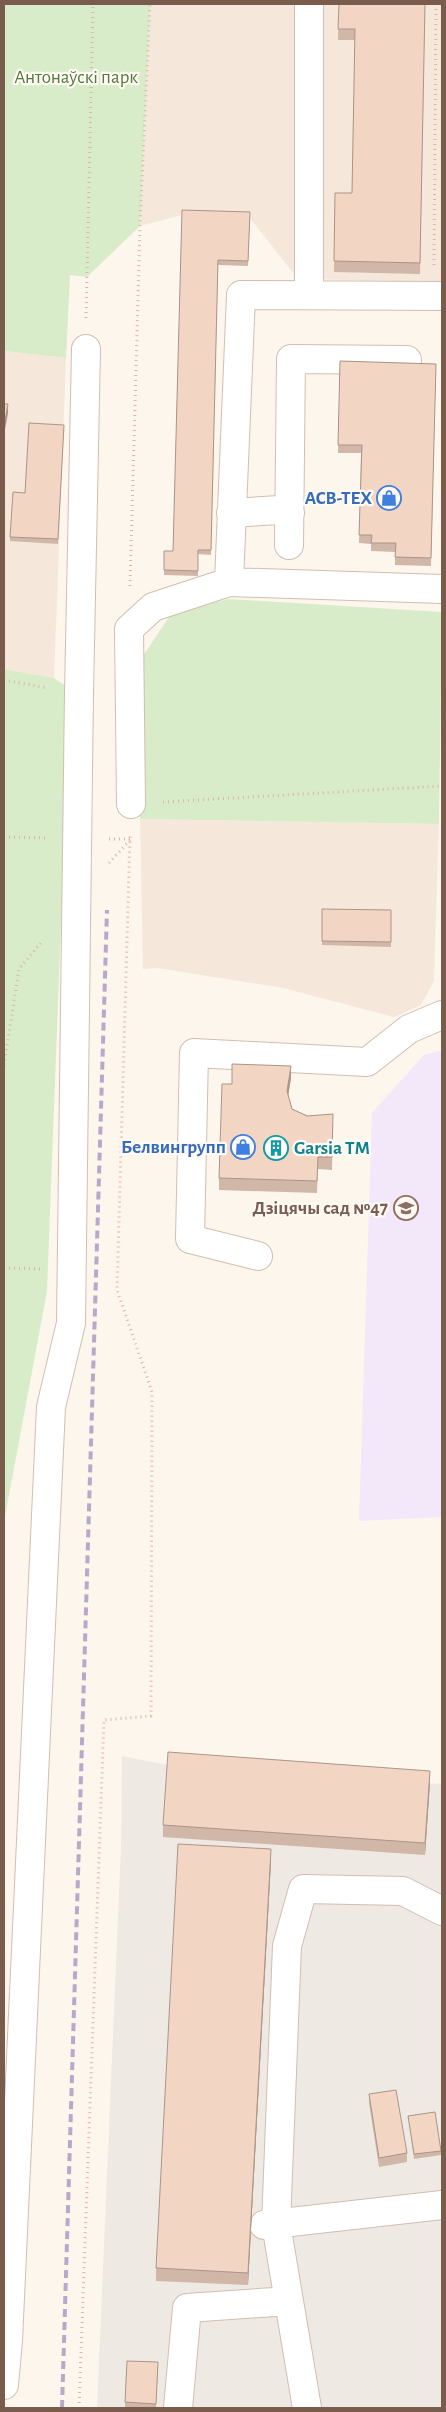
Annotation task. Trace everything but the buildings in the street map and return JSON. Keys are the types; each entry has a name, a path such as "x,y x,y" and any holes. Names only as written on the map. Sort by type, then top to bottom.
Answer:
{"lane":[{"path":"309,4 309,294"},
{"path":"229,582 240,295 438,295"},
{"path":"4,2385 9,2321 51,1407 71,1323 79,694 86,349"},
{"path":"289,545 291,359 407,360"},
{"path":"231,513 279,510 290,513"},
{"path":"131,804 129,629 154,607 229,582 442,589"},
{"path":"258,1256 190,1239 194,1053 367,1062 409,1029 442,1015"},
{"path":"307,2408 289,2301 270,2225 287,1946 303,1889 403,1891 442,1911"},
{"path":"270,2225 442,2205"},
{"path":"178,2408 187,2308 289,2301"}],"path":[{"path":"86,349 93,4"},
{"path":"129,629 140,226 150,4"},
{"path":"436,4 438,295"},
{"path":"4,680 79,694"},
{"path":"79,2408 104,1720 151,1716 152,1392 117,1290 131,804 442,786"},
{"path":"4,838 77,838"}],"shaded area":[{"path":"150,4 442,4 442,282 298,279 249,217 182,215 140,226"},
{"path":"4,351 66,358 54,678 4,669"},
{"path":"140,819 439,824 434,981 421,1005 394,1017 283,988 158,968 143,969"},
{"name":"Дзіцячы сад №47","path":"442,1050 442,1517 359,1521 372,1113 424,1055"},
{"path":"122,1756 168,1765 442,1784 442,2408 97,2408 121,1847"}],"green space":[{"name":"Антонаўскі парк","path":"4,4 150,4 140,226 87,277 70,275 66,358 4,351"},
{"path":"228,599 442,612 439,824 140,819 143,656 171,614"},
{"path":"4,669 54,678 70,689 47,1291 4,1522"}],"railway":[{"path":"62,2408 107,910"}],"place":[{"name":"ACB-TEX","path":"389,498"},
{"name":"Белвингрупп","path":"243,1147"},
{"name":"Garsia TM","path":"276,1148"},
{"name":"Дзіцячы сад №47","path":"406,1208"}]}
